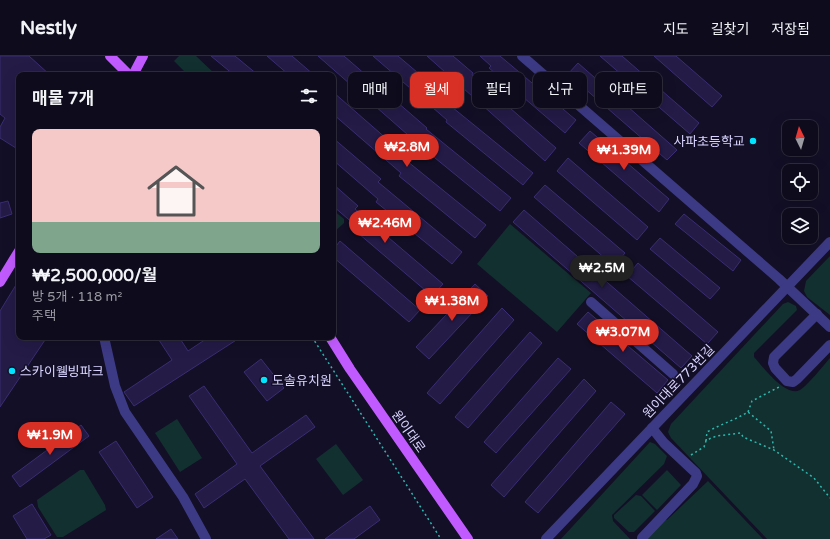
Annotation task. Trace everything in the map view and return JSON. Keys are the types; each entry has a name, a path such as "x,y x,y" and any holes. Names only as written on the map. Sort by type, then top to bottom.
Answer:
{"main road":[{"path":"110,56 126,72"},
{"path":"135,72 143,56"},
{"path":"0,282 16,256"},
{"name":"원이대로","path":"332,340 350,369 468,539"}],"street":[{"path":"522,56 787,286 830,327"},
{"name":"원이대로773번길","path":"546,539 830,242"},
{"path":"591,302 673,374"},
{"path":"817,314 774,357 773,360 775,368 787,381 790,382 797,379 830,345"},
{"path":"105,340 115,386 125,412 183,497 206,539"},
{"path":"642,538 693,484 697,476 696,473 664,443 652,428"}],"path":[{"path":"314,340 441,539"},
{"path":"686,456 698,452 704,447 707,432 748,412 752,401 790,382"},
{"path":"748,412 771,430 774,450"},
{"path":"706,441 717,436 741,433 743,437 774,450 814,478 830,498"}],"green space":[{"path":"179,56 196,56 213,72 185,72 174,61"},
{"path":"336,212 344,219 344,223 336,230"},
{"path":"510,224 591,293 557,332 477,264"},
{"path":"830,256 830,315 807,297 804,291 806,281"},
{"path":"788,302 796,306 797,310 754,353 754,357 782,386 788,390 794,391 800,390 807,384 830,358 830,539 767,539 671,438 668,432 671,424 783,304"},
{"path":"177,419 202,458 180,472 155,433"},
{"path":"650,442 655,444 667,456 664,464 612,515 613,521 630,539 561,539"},
{"path":"336,444 363,480 343,495 316,459"},
{"path":"80,470 84,470 105,505 106,510 63,537 57,537 38,507 37,500"},
{"path":"667,470 681,485 657,510 642,495"},
{"path":"708,481 763,539 639,539 660,515 667,520"},
{"path":"636,495 641,496 655,511 634,532 629,532 614,518 614,515"}],"building":[{"path":"0,56 29,56 47,72 16,72 16,148 0,138 0,127 5,118 0,114"},
{"path":"211,56 235,56 254,72 230,72"},
{"path":"267,56 292,56 311,72 286,72"},
{"path":"318,56 344,56 362,72 348,72 348,82"},
{"path":"373,56 398,56 417,72 410,72 410,88 402,81 402,72 392,72"},
{"path":"427,56 453,56 472,72 472,96 464,89 464,72 445,72"},
{"path":"480,56 500,56 519,72 494,72 489,68 491,66"},
{"path":"600,56 622,56 640,72 618,72"},
{"path":"654,56 676,56 722,96 712,107"},
{"path":"578,63 595,78 595,97 587,91 587,72 570,72"},
{"path":"525,77 533,84 533,106 525,99"},
{"path":"662,91 699,123 690,134 660,108 662,108"},
{"path":"336,95 348,105 348,108 351,108 404,154 402,157 486,225 475,238 399,176 401,173 336,117"},
{"path":"402,106 427,128 426,129 511,198 500,211 424,149 377,108 402,108"},
{"path":"433,108 453,108 533,173 523,185 446,122 447,120"},
{"path":"485,108 510,108 556,148 545,161"},
{"path":"536,108 562,108 576,120 565,133"},
{"path":"607,108 629,108 677,150 667,160"},
{"path":"590,131 669,199 659,212 579,143"},
{"path":"336,141 381,179 378,182 462,252 452,264 376,202 378,199 336,163"},
{"path":"568,158 648,227 637,240 557,171"},
{"path":"545,185 625,253 614,266 534,197"},
{"path":"336,187 358,206 355,209 443,284 432,296 352,228 355,225 336,209"},
{"path":"8,201 12,214 0,218 0,203"},
{"path":"524,210 692,356 681,368 513,222"},
{"path":"684,214 741,260 733,271 675,224"},
{"path":"660,238 720,288 710,299 650,249"},
{"path":"340,241 420,310 409,322 336,260 336,246"},
{"path":"638,263 718,332 707,344 627,276"},
{"path":"475,284 488,296 429,359 416,347"},
{"name":"스카이웰빙파크","path":"16,285 16,340 45,340 0,407 0,311"},
{"path":"502,308 514,320 440,404 427,393"},
{"path":"588,312 668,380 657,393 577,324"},
{"path":"530,332 542,343 468,428 455,417"},
{"path":"159,340 181,340 188,351 204,340 236,340 134,406 124,392 172,360"},
{"path":"558,358 571,369 496,453 484,442"},
{"name":"도솔유치원","path":"261,359 284,388 267,401 244,372"},
{"path":"584,379 596,391 504,497 491,485"},
{"path":"204,386 252,453 306,415 315,427 260,466 314,539 289,539 245,479 204,508 195,494 237,464 189,396"},
{"path":"611,402 625,414 538,513 525,502"},
{"path":"81,425 89,436 20,487 12,476"},
{"path":"116,441 153,497 137,508 99,452"},
{"path":"32,504 51,535 44,539 27,539 13,516"},
{"path":"370,506 380,520 354,539 325,539"},
{"path":"171,529 178,539 156,539"}],"place":[{"name":"사파초등학교","path":"753,141"},
{"name":"스카이웰빙파크","path":"12,371"},
{"name":"도솔유치원","path":"264,380"}]}
